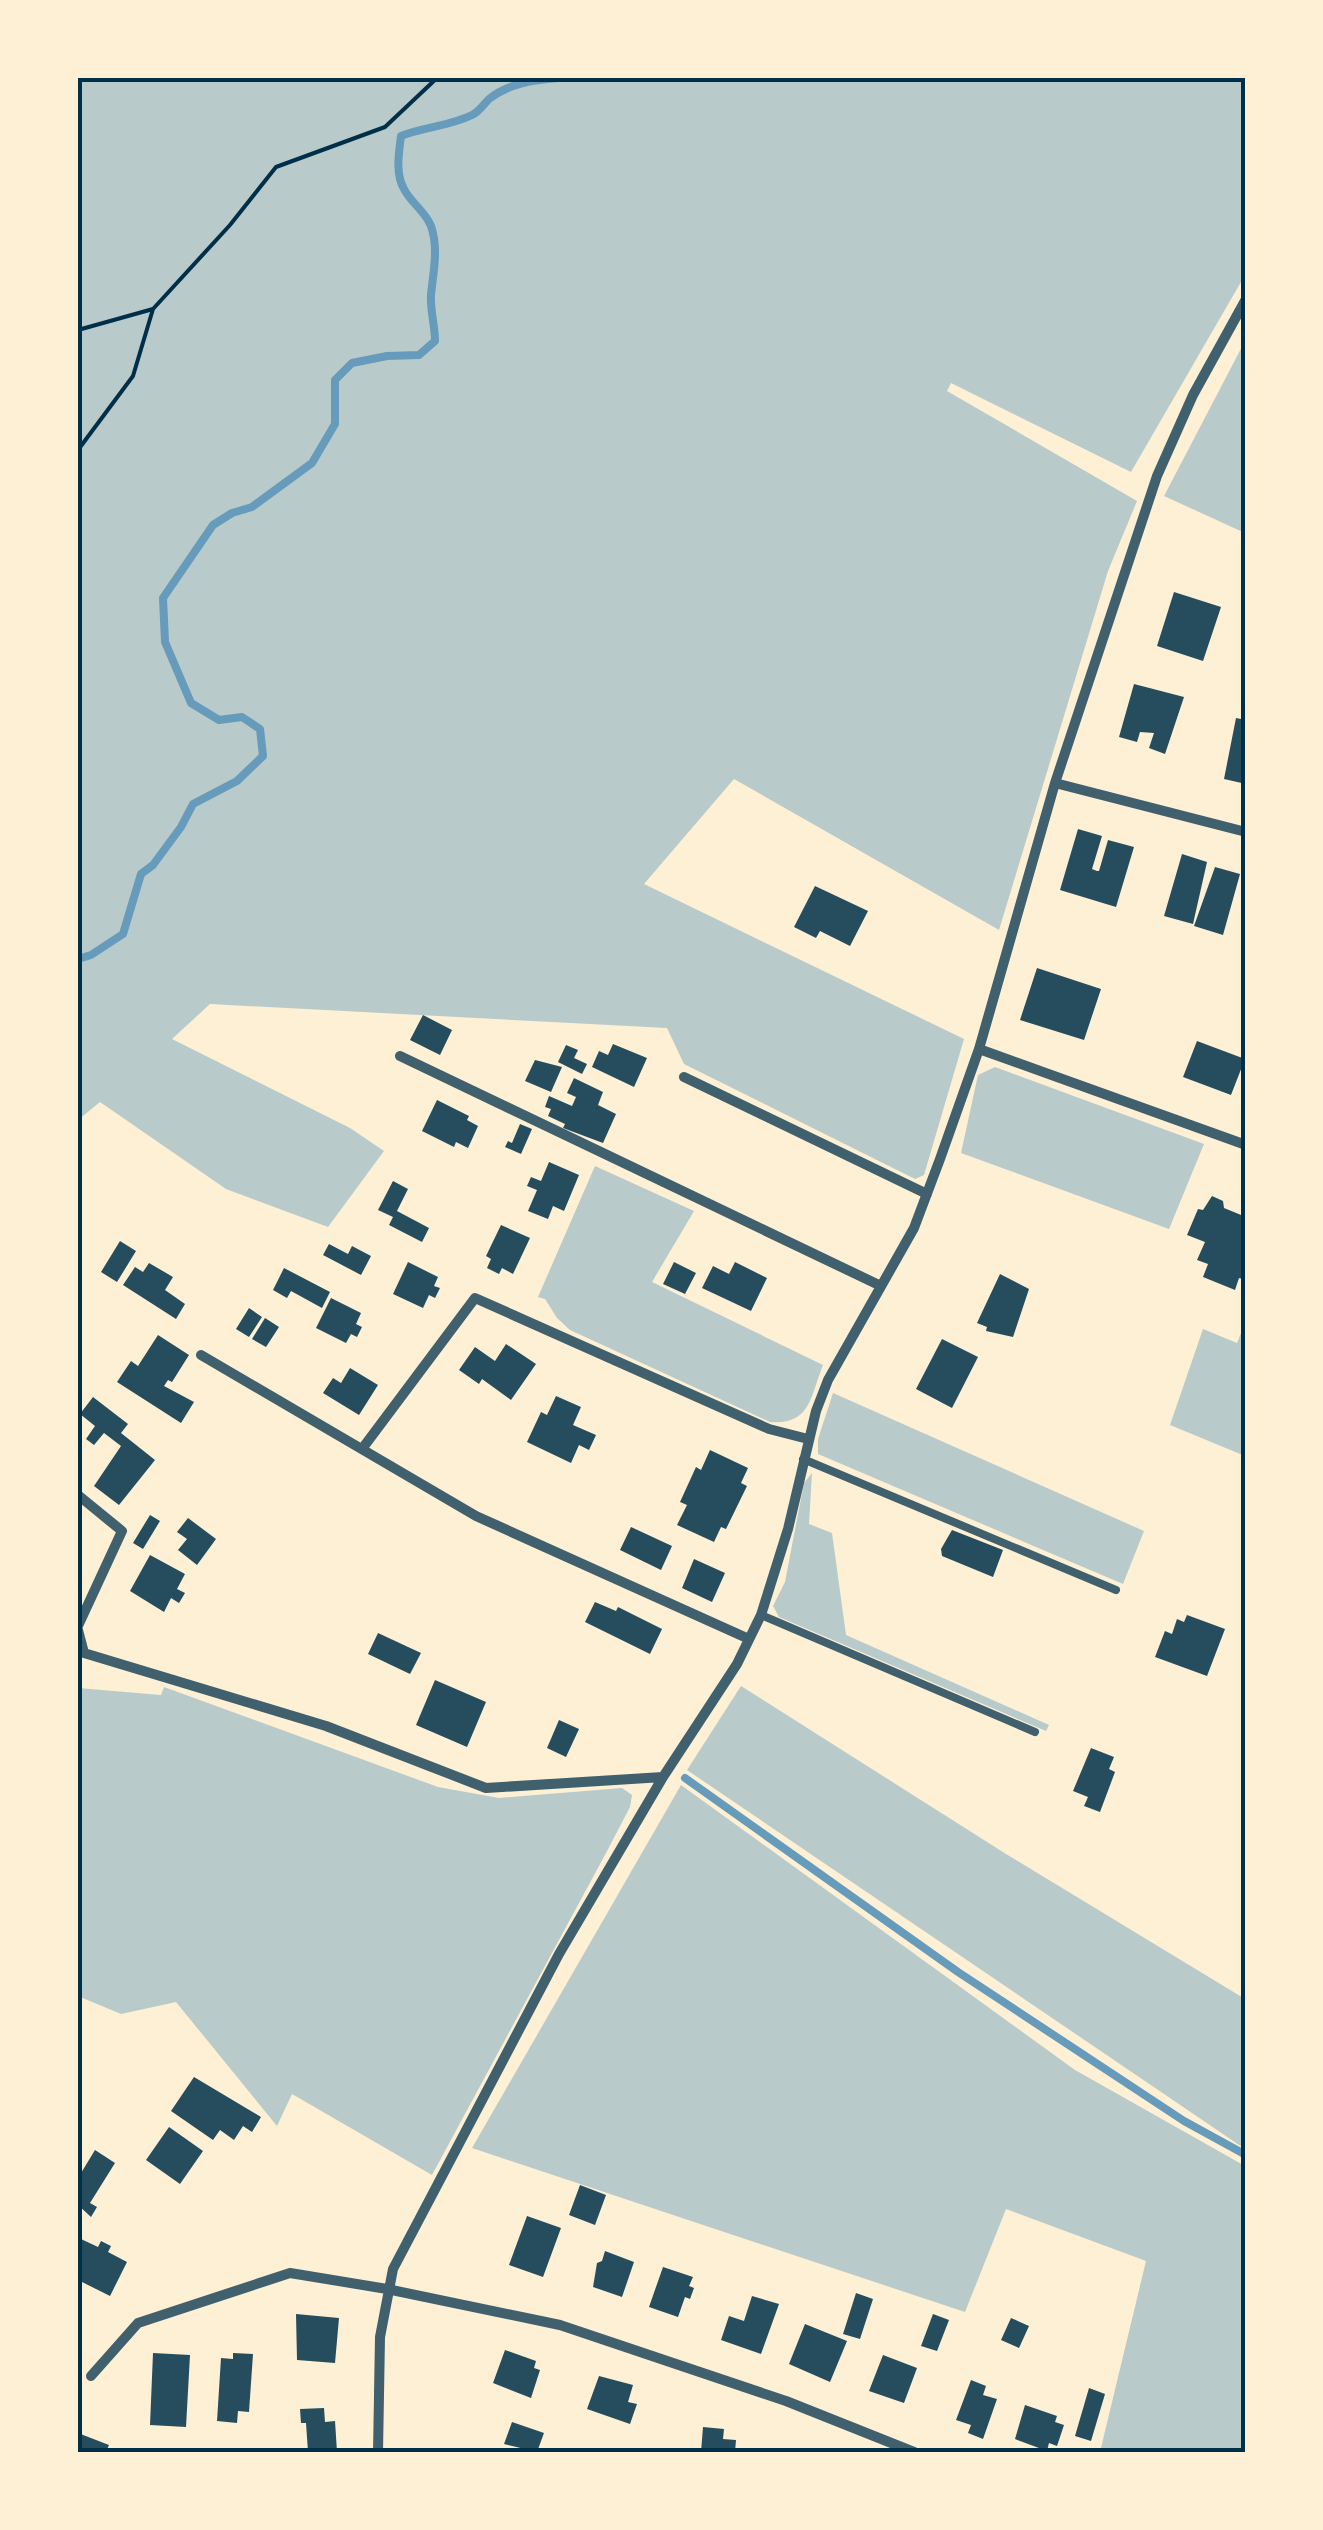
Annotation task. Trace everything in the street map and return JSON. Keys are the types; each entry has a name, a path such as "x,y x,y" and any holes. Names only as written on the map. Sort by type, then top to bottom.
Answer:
{"street":[{"path":"378,2452 379,2362 387,2289 400,2253 549,1972 663,1777 737,1664 761,1615 784,1547 808,1438 828,1380 914,1228 979,1048 1055,783 1157,476 1199,382 1246,299"},
{"path":"1055,783 1246,832"},
{"path":"979,1048 1246,1146"},
{"path":"400,1056 880,1286"},
{"path":"684,1076 926,1194"},
{"path":"362,1449 474,1298 769,1429 808,1438"},
{"path":"201,1355 476,1516 750,1640"},
{"path":"78,1495 122,1531 78,1628 84,1654 326,1726 486,1788 663,1777"},
{"path":"91,2376 138,2323 290,2273 560,2325 786,2401 914,2452"}],"lane":[{"path":"804,1458 1116,1590"},
{"path":"761,1615 1035,1732"}],"path":[{"path":"78,450 134,376 154,308 230,225 276,167 386,127 437,78"},
{"path":"78,330 154,308"}],"shaded area":[{"path":"78,78 1245,78 1245,275 1131,472 951,383 947,391 1137,501 1108,571 999,930 734,779 644,884 964,1039 924,1175 915,1179 684,1064 667,1028 210,1004 172,1039 350,1128 384,1151 328,1227 226,1189 100,1102 78,1120"},
{"path":"1245,341 1246,533 1164,496"},
{"path":"995,1067 1204,1144 1169,1229 961,1153 978,1075"},
{"path":"595,1166 694,1211 652,1282 823,1365 801,1414 784,1422 770,1422 570,1330 545,1299 538,1297"},
{"path":"1245,1323 1245,1456 1170,1425 1203,1329 1237,1343"},
{"path":"833,1393 1144,1531 1123,1584 818,1454 818,1439"},
{"path":"812,1473 809,1524 832,1533 846,1635 1049,1725 1046,1731 779,1617 773,1606 785,1582 804,1483"},
{"path":"741,1686 1245,1999 1245,2149 687,1770"},
{"path":"164,1687 438,1787 499,1798 622,1788 632,1795 630,1807 606,1853 432,2175 292,2094 277,2126 176,2002 121,2014 78,1996 78,1688 161,1695"},
{"path":"681,1785 1075,2070 1245,2166 1245,2452 1100,2452 1146,2261 1006,2209 965,2312 472,2148"}],"building":[{"path":"1174,592 1221,607 1203,661 1157,646"},
{"path":"1134,684 1184,697 1165,754 1149,748 1154,733 1140,732 1137,742 1119,737"},
{"path":"1236,718 1246,720 1246,784 1224,779"},
{"path":"1078,829 1102,836 1092,869 1097,871 1108,840 1134,847 1116,907 1060,890"},
{"path":"1182,854 1207,862 1193,924 1164,916"},
{"path":"1215,867 1240,874 1223,935 1194,926"},
{"path":"815,886 868,911 850,946 820,931 816,938 794,927"},
{"path":"1037,968 1101,989 1084,1040 1020,1020"},
{"path":"423,1015 452,1030 440,1055 410,1040"},
{"path":"1197,1041 1245,1059 1231,1095 1183,1077"},
{"path":"613,1044 647,1058 634,1087 592,1067 599,1051 608,1055"},
{"path":"566,1045 578,1050 574,1058 587,1064 582,1074 558,1062"},
{"path":"535,1060 562,1067 551,1092 525,1081"},
{"path":"574,1078 603,1092 598,1105 616,1114 603,1143 563,1128 565,1124 548,1116 551,1109 545,1107 549,1096 572,1106 576,1097 567,1093"},
{"path":"437,1100 469,1116 467,1120 478,1126 468,1148 456,1142 454,1147 422,1131"},
{"path":"520,1124 532,1129 521,1154 505,1147 508,1141 512,1143"},
{"path":"549,1162 579,1175 564,1211 553,1206 548,1219 528,1211 537,1190 527,1186 531,1177 541,1181"},
{"path":"393,1181 408,1189 397,1211 429,1228 422,1242 389,1225 393,1217 378,1210"},
{"path":"1212,1196 1223,1201 1224,1208 1246,1217 1246,1280 1239,1278 1235,1290 1203,1277 1208,1264 1197,1260 1205,1242 1187,1235 1198,1209 1203,1210"},
{"path":"501,1225 530,1238 513,1274 502,1268 499,1274 487,1268 491,1259 486,1256"},
{"path":"120,1241 136,1251 117,1282 101,1272"},
{"path":"329,1244 348,1254 352,1246 371,1256 361,1275 323,1255"},
{"path":"408,1262 438,1277 434,1286 440,1288 435,1298 429,1295 423,1308 393,1294"},
{"path":"674,1262 696,1273 685,1294 663,1284"},
{"path":"735,1262 767,1278 751,1311 702,1288 713,1266 729,1274"},
{"path":"149,1263 173,1277 165,1290 185,1304 176,1319 123,1285 135,1267 143,1272"},
{"path":"284,1268 330,1292 322,1308 291,1291 287,1298 273,1290"},
{"path":"1000,1274 1029,1289 1013,1337 986,1331 987,1327 977,1323"},
{"path":"331,1298 361,1313 356,1324 362,1327 357,1337 351,1334 346,1343 316,1328"},
{"path":"249,1308 262,1317 249,1337 236,1329"},
{"path":"265,1318 279,1327 266,1347 252,1339"},
{"path":"158,1335 189,1355 172,1382 168,1380 164,1386 194,1402 181,1423 117,1382 131,1361 138,1366"},
{"path":"942,1339 978,1357 952,1408 916,1389"},
{"path":"506,1344 536,1364 511,1400 482,1379 479,1384 459,1370 475,1347 495,1361"},
{"path":"350,1368 378,1385 359,1415 323,1393 333,1378 341,1383"},
{"path":"556,1396 581,1407 573,1425 596,1435 589,1450 579,1445 571,1463 527,1442 541,1412 547,1415"},
{"path":"93,1397 128,1424 121,1433 155,1460 119,1505 94,1486 121,1446 104,1433 94,1445 86,1439 95,1426 80,1414"},
{"path":"710,1450 748,1468 741,1483 747,1486 726,1529 721,1527 714,1542 677,1525 687,1505 680,1502 696,1467 701,1470"},
{"path":"150,1515 160,1521 143,1549 133,1543"},
{"path":"188,1518 216,1539 197,1565 178,1550 187,1539 177,1532"},
{"path":"631,1527 672,1546 661,1570 620,1550"},
{"path":"952,1530 1003,1550 993,1577 942,1556 941,1549"},
{"path":"150,1555 185,1574 177,1589 185,1593 179,1603 171,1598 164,1612 130,1591"},
{"path":"694,1559 725,1573 712,1602 682,1588"},
{"path":"595,1602 616,1611 618,1607 662,1629 650,1654 585,1622"},
{"path":"1187,1615 1225,1629 1207,1676 1155,1657 1165,1631 1172,1634 1177,1619 1184,1622"},
{"path":"378,1633 421,1653 410,1674 368,1654"},
{"path":"435,1680 486,1702 467,1747 416,1725"},
{"path":"559,1720 579,1729 566,1757 547,1748"},
{"path":"1091,1748 1114,1757 1109,1769 1115,1772 1100,1812 1084,1806 1088,1797 1073,1791"},
{"path":"194,2077 261,2117 252,2132 243,2126 234,2140 220,2130 213,2140 171,2111"},
{"path":"169,2127 203,2151 180,2184 146,2160"},
{"path":"95,2150 115,2163 90,2203 97,2207 91,2217 78,2205 78,2178"},
{"path":"580,2185 606,2195 595,2225 569,2215"},
{"path":"527,2216 561,2228 543,2277 509,2265"},
{"path":"81,2239 98,2247 101,2241 111,2246 108,2252 127,2262 110,2296 78,2280"},
{"path":"605,2251 634,2262 622,2297 593,2287 597,2263 602,2261"},
{"path":"663,2267 693,2277 690,2299 685,2297 678,2317 649,2307"},
{"path":"856,2293 873,2299 860,2339 843,2334"},
{"path":"752,2296 779,2304 761,2354 721,2340 729,2316 744,2321"},
{"path":"296,2314 339,2318 335,2363 297,2360"},
{"path":"933,2314 949,2320 937,2351 921,2346"},
{"path":"1011,2318 1029,2326 1019,2348 1001,2340"},
{"path":"805,2324 847,2341 830,2382 789,2364"},
{"path":"505,2350 536,2361 534,2368 540,2370 531,2398 493,2383"},
{"path":"153,2353 190,2355 186,2427 150,2425"},
{"path":"233,2353 253,2354 249,2412 238,2411 237,2423 217,2421 221,2358 233,2359"},
{"path":"883,2355 917,2368 904,2403 869,2391"},
{"path":"599,2376 633,2385 628,2402 637,2404 630,2424 587,2409"},
{"path":"971,2380 986,2386 983,2395 997,2399 983,2439 968,2433 971,2425 956,2420"},
{"path":"1089,2388 1105,2394 1091,2441 1075,2436"},
{"path":"1025,2405 1057,2416 1055,2422 1064,2425 1057,2446 1049,2443 1047,2451 1015,2439"},
{"path":"324,2408 325,2422 335,2421 337,2452 308,2452 306,2423 301,2423 300,2409"},
{"path":"512,2422 544,2433 537,2452 504,2444"},
{"path":"703,2427 724,2429 723,2439 736,2440 735,2452 701,2452"},
{"path":"78,2433 109,2445 106,2452 78,2452"}],"waterway":[{"path":"78,959 123,934 141,874 153,865 193,804 237,781 263,756 260,729 242,717 219,720 191,703 165,642 163,598 213,525 252,507 312,463 335,424 335,380 352,363 419,355 435,341 431,301 435,243 428,221 399,177 401,136 472,115 489,99 513,86 558,78"},
{"path":"685,1778 958,1972 1184,2121 1246,2155"}]}
